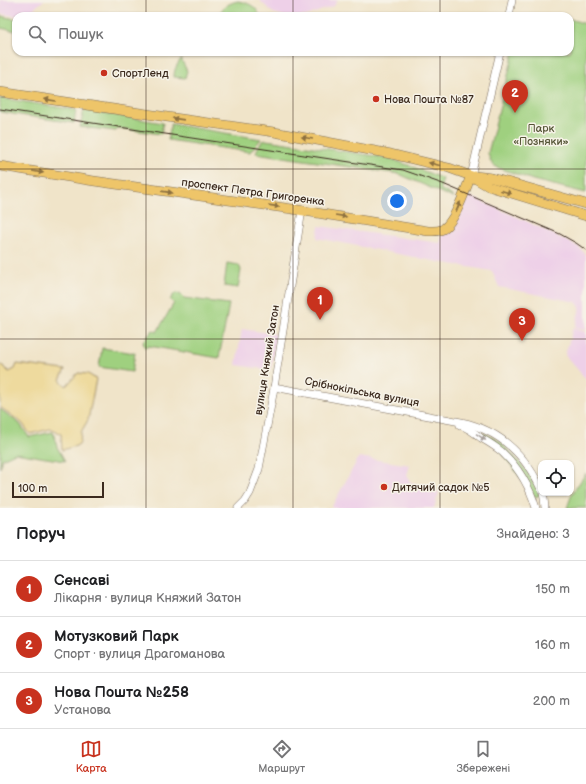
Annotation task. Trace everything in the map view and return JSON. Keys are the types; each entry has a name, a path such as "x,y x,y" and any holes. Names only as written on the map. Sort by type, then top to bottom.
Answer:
{"main road":[{"path":"0,92 270,132 400,156 444,167 471,176 488,186 585,216"},
{"name":"проспект Петра Григоренка","path":"0,166 94,181 302,210 428,231 436,231 443,228 450,222 457,210 471,176"},
{"path":"471,176 492,178 586,204"}],"street":[{"path":"510,12 512,0"},
{"path":"471,176 499,56"},
{"name":"вулиця Княжий Затон","path":"238,508 250,493 259,469 274,387 302,210"},
{"name":"Срібнокільська вулиця","path":"274,387 478,426 501,438 514,449 527,465 538,483"},
{"name":"Срібнокільська вулиця","path":"447,420 466,427 504,455 513,464 523,479 532,496 536,508"},
{"path":"543,496 545,508"}],"shaded area":[{"path":"0,0 44,0 30,12 12,12 12,15 0,14"},
{"path":"259,0 338,0 334,6 317,12 272,12"},
{"path":"467,195 526,221 579,247 586,255 585,330 575,328 580,307 576,302 499,287 492,271 317,238 319,226 440,243 443,232"},
{"path":"573,328 586,332 586,379 565,355"},
{"path":"242,329 276,334 271,370 236,365"},
{"name":"Дитячий садок №5","path":"359,457 410,465 407,475 410,482 439,492 434,508 331,508"}],"green space":[{"path":"238,1 246,3 252,6 257,12 221,12 226,6"},
{"path":"0,16 12,18 12,30 0,28"},
{"name":"Парк «Позняки»","path":"574,20 586,24 586,193 533,180 494,166 488,153 513,56 574,56"},
{"path":"181,59 187,71 185,78 174,77 175,69"},
{"path":"0,98 76,110 74,123 0,112"},
{"path":"84,110 163,123 161,134 117,128 116,131 80,127"},
{"path":"171,124 261,139 250,152 168,140"},
{"path":"266,140 389,158 443,179 440,189 451,195 453,198 399,174 256,153 261,143"},
{"path":"227,263 239,265 241,270 238,288 224,286"},
{"path":"175,293 180,294 184,298 229,304 219,358 149,346 145,348 143,342 153,330 157,332 174,303 170,300"},
{"path":"102,348 135,353 132,372 99,367"},
{"path":"0,409 20,424 29,437 53,432 57,447 65,461 15,453 2,459 0,468"},
{"path":"476,429 501,442 527,471 538,491 538,496 535,497 497,446"},
{"path":"586,473 586,508 567,508 571,496 574,496 574,491"}],"sand":[{"path":"1,364 9,372 15,369 17,364 65,370 60,380 66,386 78,373 88,374 96,379 88,420 81,432 80,443 76,446 62,450 61,434 50,429 30,434 22,423 0,407"}],"tram line":[{"path":"0,109 403,170 443,184 560,234 586,250"}],"place":[{"name":"СпортЛенд","path":"104,73"},
{"name":"Нова Пошта №87","path":"376,99"},
{"name":"Мотузковий Парк","path":"515,113"},
{"name":"Сенсаві","path":"320,320"},
{"name":"Нова Пошта №258","path":"522,341"},
{"name":"Дитячий садок №5","path":"384,487"}]}
